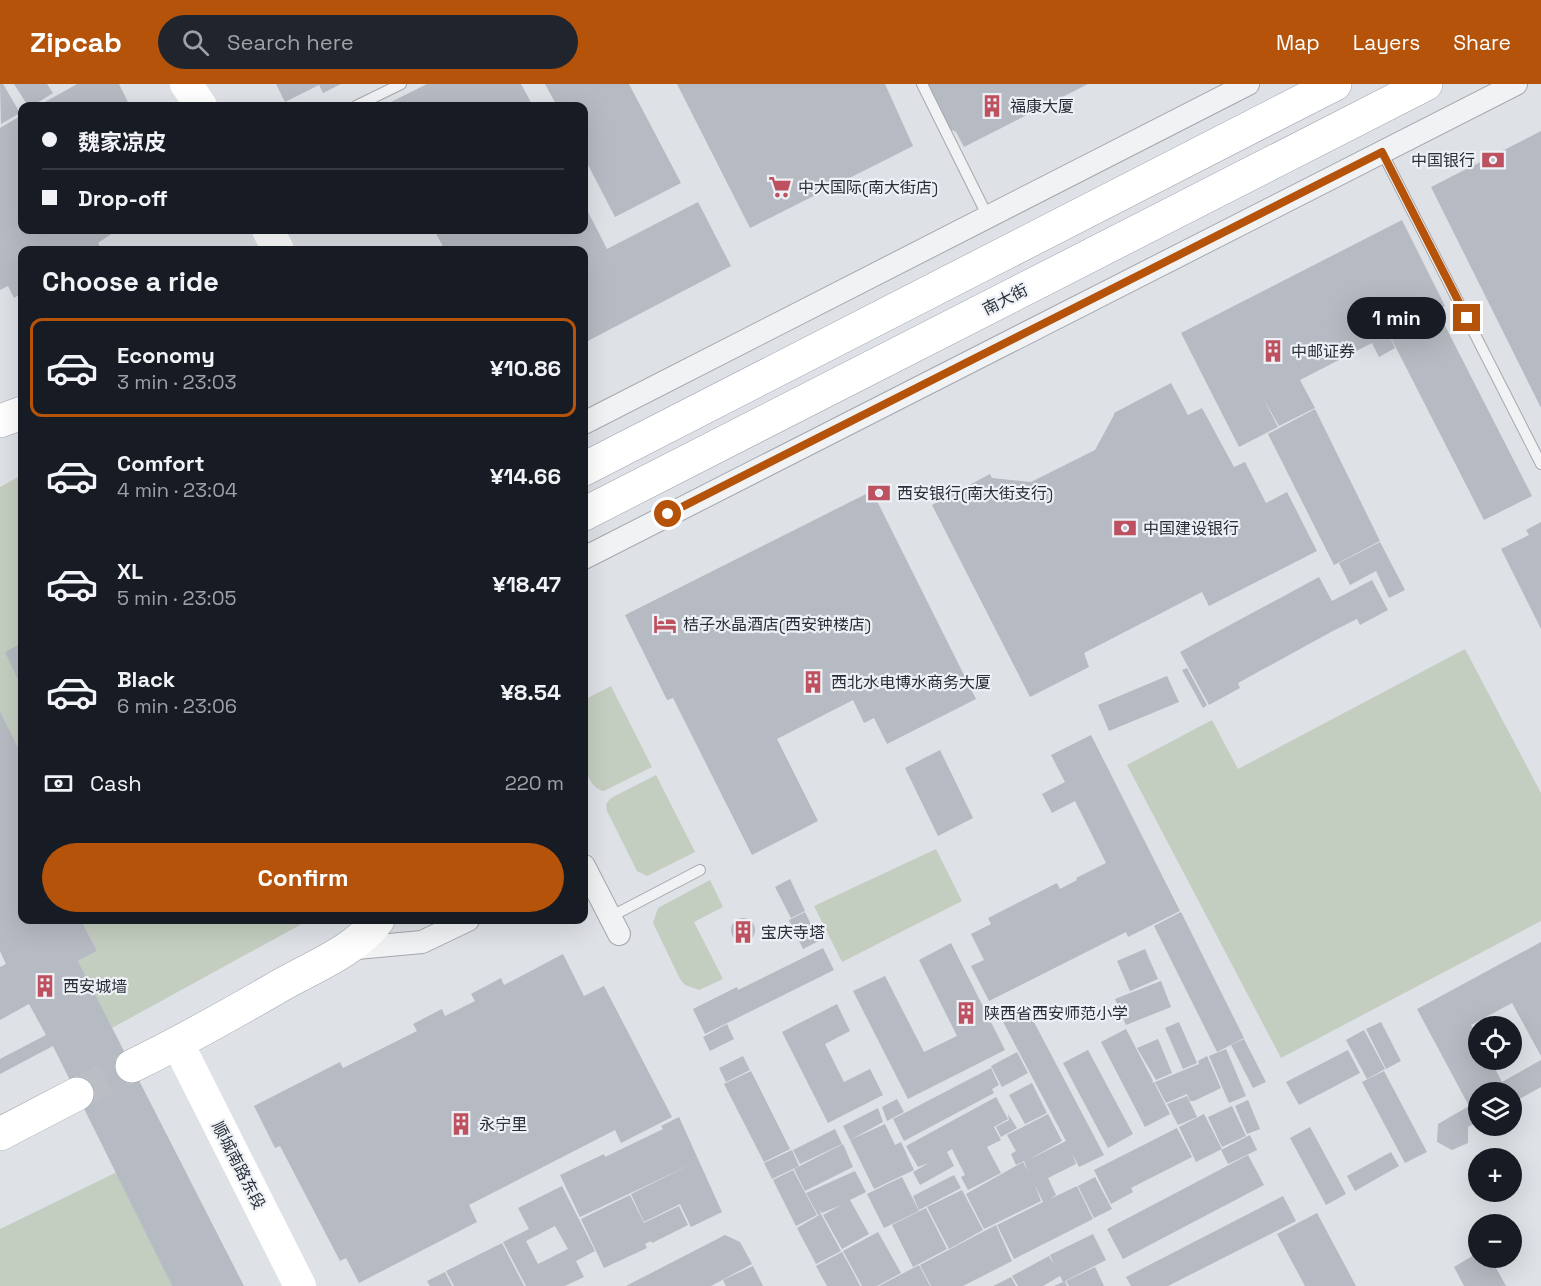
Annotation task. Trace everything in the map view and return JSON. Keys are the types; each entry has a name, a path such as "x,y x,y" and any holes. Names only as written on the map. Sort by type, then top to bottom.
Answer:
{"main road":[{"path":"588,468 1335,84"},
{"name":"南大街","path":"588,512 1426,84"},
{"path":"0,421 18,414"},
{"path":"132,1066 178,1044 346,949 375,924"},
{"path":"0,1134 77,1094"}],"street":[{"path":"186,84 198,102"},
{"path":"588,421 1248,84"},
{"path":"588,556 1516,84"},
{"path":"588,874 614,926"},
{"path":"346,949 422,942 460,924"},
{"name":"顺城南路东段","path":"178,1044 300,1286"}],"lane":[{"path":"364,102 401,84"},
{"path":"922,84 988,217"},
{"path":"1382,152 1541,464"},
{"path":"614,926 700,870"}],"green space":[{"path":"18,477 18,747 0,711 0,487"},
{"path":"1465,649 1541,793 1541,921 1281,1058 1127,765 1212,720 1238,769"},
{"path":"611,686 652,767 604,791 595,787 588,775 588,698"},
{"path":"656,775 695,852 647,876 637,871 607,811 606,804 611,798"},
{"path":"936,849 962,901 842,962 814,906"},
{"path":"710,880 723,907 694,922 723,979 699,990 685,985 680,979 653,923 658,908"},
{"path":"83,924 302,924 112,1028 78,961 97,951"},
{"path":"117,1172 172,1286 0,1286 0,1229"}],"building":[{"path":"0,84 3,84 18,110 18,114 1,124"},
{"path":"14,84 47,84 53,93 38,102 25,102"},
{"path":"77,84 119,84 128,102 45,102"},
{"path":"276,84 341,84 323,93 319,85 285,102"},
{"path":"427,84 521,84 531,102 391,102"},
{"path":"545,84 629,84 681,183 615,217 588,165 588,102 555,102"},
{"name":"中大国际(南大街店)","path":"677,84 885,84 913,146 750,228"},
{"name":"福康大厦","path":"928,84 1088,84 964,147 956,132 950,129"},
{"path":"18,117 18,234 111,234 98,243 100,246 18,246 18,296 14,298 8,286 0,290 0,128"},
{"path":"1541,131 1541,408 1431,187"},
{"path":"698,202 731,266 588,341 588,246 443,246 436,234 588,234 588,212 607,249"},
{"name":"中邮证券","path":"1402,220 1445,306 1437,310 1532,496 1484,520 1389,334 1395,348 1379,357 1372,343 1300,380 1315,408 1279,426 1263,398 1278,427 1239,447 1181,333"},
{"name":"中国建设银行","path":"1171,383 1188,415 1202,408 1234,467 1245,462 1266,503 1287,492 1317,551 1209,606 1202,592 1084,653 1089,667 1030,697 932,505 990,474 992,478 1031,482 1095,450 1114,413"},
{"path":"1315,409 1380,541 1334,565 1268,434"},
{"name":"西北水电博水商务大厦","path":"872,491 976,699 887,744 874,718 864,723 853,700 777,739 818,821 752,855 673,698 667,700 625,615"},
{"path":"1541,522 1541,629 1501,549 1529,535 1526,530"},
{"path":"1380,542 1405,590 1389,598 1376,571 1350,585 1339,563"},
{"path":"1319,577 1332,601 1372,580 1388,610 1360,625 1357,619 1331,632 1238,683 1240,688 1209,705 1180,652"},
{"path":"18,645 18,680 5,652"},
{"path":"1187,668 1207,705 1203,708 1182,670"},
{"path":"1167,676 1179,702 1109,731 1098,705"},
{"name":"西安城墙","path":"0,711 18,747 18,924 83,924 97,951 78,961 244,1286 172,1286 53,1046 0,1074 0,1059 46,1035 29,1004 0,1020 0,967 6,964 0,951"},
{"path":"1091,735 1180,911 1128,937 1126,932 989,1001 971,966 984,960 971,934 991,924 988,918 1057,883 1060,889 1106,863 1075,801 1052,813 1042,794 1065,782 1051,755"},
{"path":"940,750 973,818 938,836 905,768"},
{"path":"790,879 805,911 791,918 775,887"},
{"path":"805,912 819,941 803,949 789,920"},
{"path":"1181,912 1244,1038 1217,1052 1154,926"},
{"name":"宝庆寺塔","path":"743,918 752,921 755,930 752,939 743,942 734,939 731,930 734,921"},
{"path":"1541,942 1541,1056 1522,1021 1522,1016 1519,1016 1512,1003 1488,1016 1468,1016 1468,1070 1496,1070 1502,1082 1468,1082 1468,1104 1417,1009"},
{"name":"陕西省西安师范小学","path":"951,943 1005,1050 908,1099 853,991 885,976 924,1052 957,1036 919,960"},
{"path":"823,948 834,970 705,1034 693,1009 737,987 738,990"},
{"path":"1145,949 1158,979 1130,991 1117,961"},
{"name":"永宁里","path":"563,954 584,996 604,986 672,1117 621,1143 615,1130 469,1205 477,1222 359,1283 346,1258 340,1261 280,1146 275,1148 254,1106 340,1062 343,1068 417,1031 413,1024 442,1009 445,1016 475,1001 471,994 501,978 504,985"},
{"path":"1161,981 1171,1007 1126,1025 1115,999"},
{"path":"837,1004 850,1031 825,1044 844,1082 870,1069 883,1095 828,1123 782,1032"},
{"path":"1025,1005 1104,1155 1079,1167 1072,1153 1076,1164 1048,1178 1056,1195 1050,1199 1077,1186 1093,1219 1014,1259 997,1225 1043,1202 1034,1183 1041,1201 984,1229 966,1194 1023,1162 1028,1171 1024,1161 1016,1165 1011,1154 1016,1151 1007,1135 1048,1114 1062,1141 1028,1160 1066,1141 1001,1018"},
{"path":"1179,1022 1197,1063 1183,1069 1165,1028"},
{"path":"1381,1022 1401,1061 1386,1069 1366,1029"},
{"path":"727,1024 734,1039 710,1051 703,1037"},
{"path":"1126,1029 1153,1081 1151,1083 1154,1082 1170,1114 1145,1127 1101,1042"},
{"path":"1364,1030 1385,1069 1367,1079 1346,1040"},
{"path":"1158,1039 1172,1073 1156,1080 1137,1048"},
{"path":"1244,1039 1266,1082 1253,1088 1231,1045"},
{"path":"1226,1049 1246,1096 1229,1103 1209,1056"},
{"path":"1088,1050 1133,1134 1108,1148 1063,1063"},
{"path":"1348,1050 1360,1073 1299,1105 1286,1082"},
{"path":"1017,1052 1028,1073 1002,1087 991,1066"},
{"path":"743,1056 750,1070 726,1082 719,1068"},
{"path":"1207,1056 1221,1088 1194,1101 1190,1101 1187,1094 1166,1103 1155,1082 1199,1064 1198,1061"},
{"path":"1541,1060 1541,1087 1522,1097 1522,1082 1502,1082"},
{"path":"991,1068 999,1085 992,1089 994,1093 904,1141 893,1119"},
{"path":"751,1071 790,1149 764,1162 724,1084"},
{"path":"1384,1071 1427,1152 1405,1163 1362,1082"},
{"path":"1032,1083 1047,1113 1025,1124 1009,1095"},
{"path":"1187,1096 1197,1117 1178,1125 1167,1104"},
{"path":"996,1097 1008,1119 994,1127 1001,1140 987,1147 1001,1173 968,1190 961,1177 965,1175 952,1149 947,1152 954,1166 920,1185 913,1172 929,1163 918,1167 906,1146"},
{"path":"897,1099 904,1112 887,1121 882,1107"},
{"path":"1248,1100 1260,1129 1247,1134 1235,1106"},
{"path":"1232,1106 1246,1136 1222,1147 1208,1117"},
{"path":"1468,1107 1468,1143 1452,1150 1437,1142 1438,1124"},
{"path":"878,1108 883,1122 850,1140 843,1126"},
{"path":"1008,1114 1017,1128 1001,1137 996,1127 1009,1120"},
{"path":"1204,1114 1222,1149 1196,1162 1179,1127"},
{"path":"679,1117 722,1212 691,1227 680,1204 644,1222 631,1194 694,1163 580,1217 560,1175 604,1154 605,1157 663,1129 661,1126"},
{"path":"885,1124 895,1145 901,1142 914,1170 874,1189 850,1140"},
{"path":"1310,1127 1346,1194 1326,1205 1290,1138"},
{"path":"1177,1128 1192,1157 1131,1188 1133,1192 1111,1204 1094,1170"},
{"path":"835,1129 842,1144 800,1164 793,1150"},
{"path":"1250,1135 1257,1150 1228,1164 1221,1150"},
{"path":"843,1144 853,1167 805,1191 794,1169"},
{"path":"792,1150 799,1166 772,1179 764,1163"},
{"path":"1391,1152 1399,1166 1355,1191 1347,1176"},
{"path":"1248,1155 1264,1185 1123,1259 1107,1229"},
{"path":"793,1170 817,1215 796,1226 773,1180"},
{"path":"855,1171 866,1192 850,1200 869,1234 842,1249 823,1215 841,1205 822,1213 820,1210 821,1214 818,1215 806,1193"},
{"path":"954,1175 961,1188 919,1210 913,1196"},
{"path":"902,1177 919,1211 884,1228 867,1194"},
{"path":"1095,1177 1112,1209 1094,1218 1078,1186"},
{"path":"562,1186 595,1251 576,1261 584,1277 565,1286 526,1286 503,1242 529,1229 518,1208","holes":["555,1226 568,1249 538,1264 526,1241"]},
{"path":"962,1190 983,1230 949,1249 927,1207"},
{"path":"630,1195 644,1223 679,1206 688,1225 652,1243 651,1241 645,1244 647,1248 604,1268 581,1219"},
{"path":"1283,1196 1296,1221 1168,1286 1131,1286 1126,1277"},
{"path":"926,1208 947,1249 913,1267 892,1225"},
{"path":"1317,1213 1356,1286 1305,1286 1277,1234"},
{"path":"821,1214 841,1251 816,1264 797,1228"},
{"path":"996,1225 1012,1261 963,1286 931,1286 920,1265"},
{"path":"878,1232 901,1273 877,1286 862,1286 843,1251"},
{"path":"1093,1234 1106,1260 1065,1281 1067,1286 1054,1286 1063,1282 1060,1276 1043,1286 1018,1286 1012,1276 1049,1256 1054,1265 1050,1255"},
{"path":"725,1235 740,1242 752,1264 711,1286 626,1286"},
{"path":"502,1243 524,1286 454,1286 446,1271"},
{"path":"842,1252 860,1286 827,1286 816,1266"},
{"path":"1468,1259 1468,1268 1496,1268 1506,1286 1464,1286 1454,1267"},
{"path":"919,1265 930,1286 879,1286"},
{"path":"753,1266 763,1286 726,1286 723,1280"},
{"path":"1095,1267 1104,1286 1069,1286 1066,1281"},
{"path":"445,1272 452,1286 430,1286 427,1281"},
{"path":"1011,1277 1016,1286 993,1286"}],"tunnel":[{"path":"77,1094 132,1066"}],"place":[{"name":"福康大厦","path":"992,106"},
{"name":"中国银行","path":"1493,160"},
{"name":"中大国际(南大街店)","path":"780,187"},
{"name":"中邮证券","path":"1273,351"},
{"name":"西安银行(南大街支行)","path":"879,493"},
{"name":"中国建设银行","path":"1125,528"},
{"name":"桔子水晶酒店(西安钟楼店)","path":"665,624"},
{"name":"西北水电博水商务大厦","path":"813,682"},
{"name":"宝庆寺塔","path":"743,932"},
{"name":"西安城墙","path":"45,986"},
{"name":"陕西省西安师范小学","path":"966,1013"},
{"name":"永宁里","path":"461,1124"}],"route":[{"path":"668,514 1382,152 1467,318"}]}
